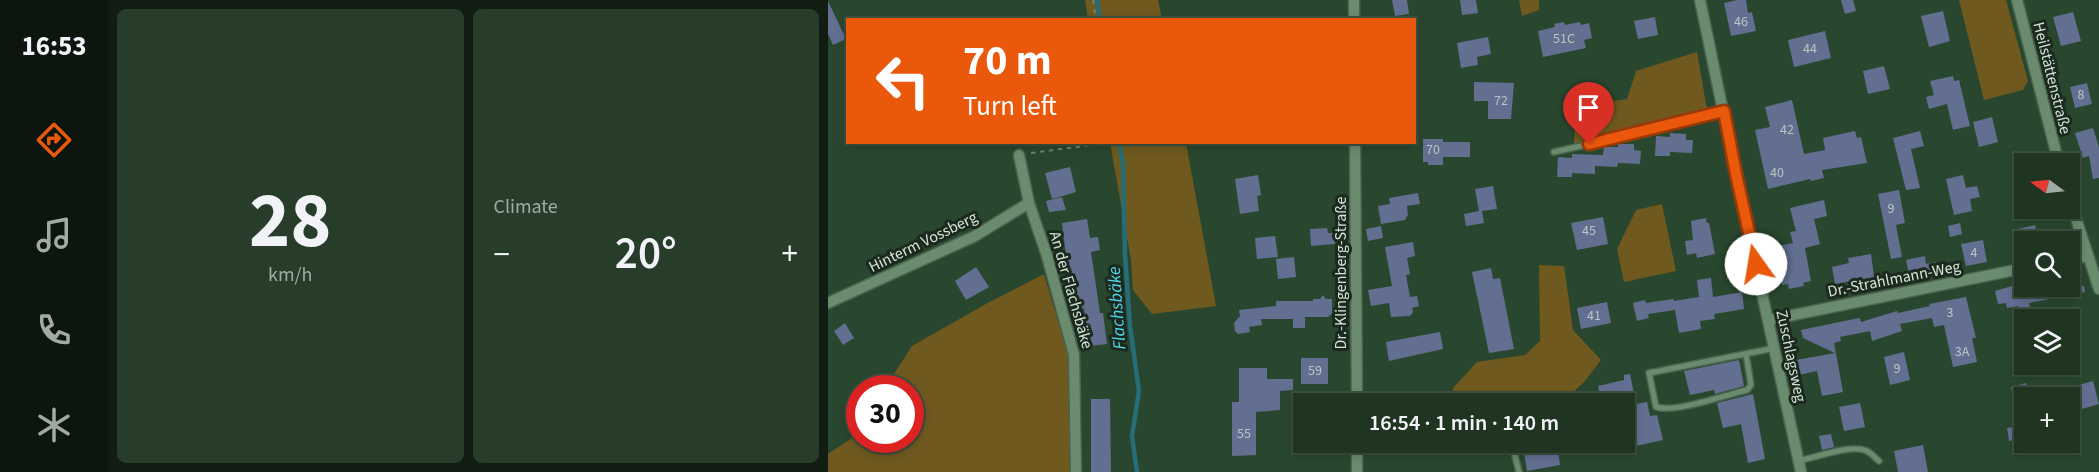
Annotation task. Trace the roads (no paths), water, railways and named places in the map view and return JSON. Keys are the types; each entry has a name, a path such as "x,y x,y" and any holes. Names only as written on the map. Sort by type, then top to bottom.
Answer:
{"street":[{"path":"1354,0 1354,18"},
{"name":"Zuschlagsweg","path":"1700,0 1800,467"},
{"name":"Heilstättenstraße","path":"2017,0 2056,153"},
{"name":"Dr.-Klingenberg-Straße","path":"1355,144 1357,393"},
{"name":"An der Flachsbäke","path":"1019,155 1029,203 1047,256 1074,355 1076,472"},
{"name":"Hinterm Vossberg","path":"828,303 975,236 1029,203"},
{"path":"2076,219 2099,289"},
{"path":"2080,258 2087,256"},
{"name":"Dr.-Strahlmann-Weg","path":"1769,320 2014,270"},
{"path":"1357,453 1357,472"}],"lane":[{"path":"1554,152 1724,111"},
{"path":"1746,354 1751,386 1747,390 1688,405 1662,409 1656,407 1649,373 1774,348"},
{"path":"1800,467 1848,450 1862,449 1879,461"},
{"path":"1515,456 1519,472"}],"waterway":[{"name":"Flachsbäke","path":"1097,0 1100,18"},
{"name":"Flachsbäke","path":"1119,144 1123,163 1125,255 1130,326 1139,391 1132,436 1137,472"}]}
